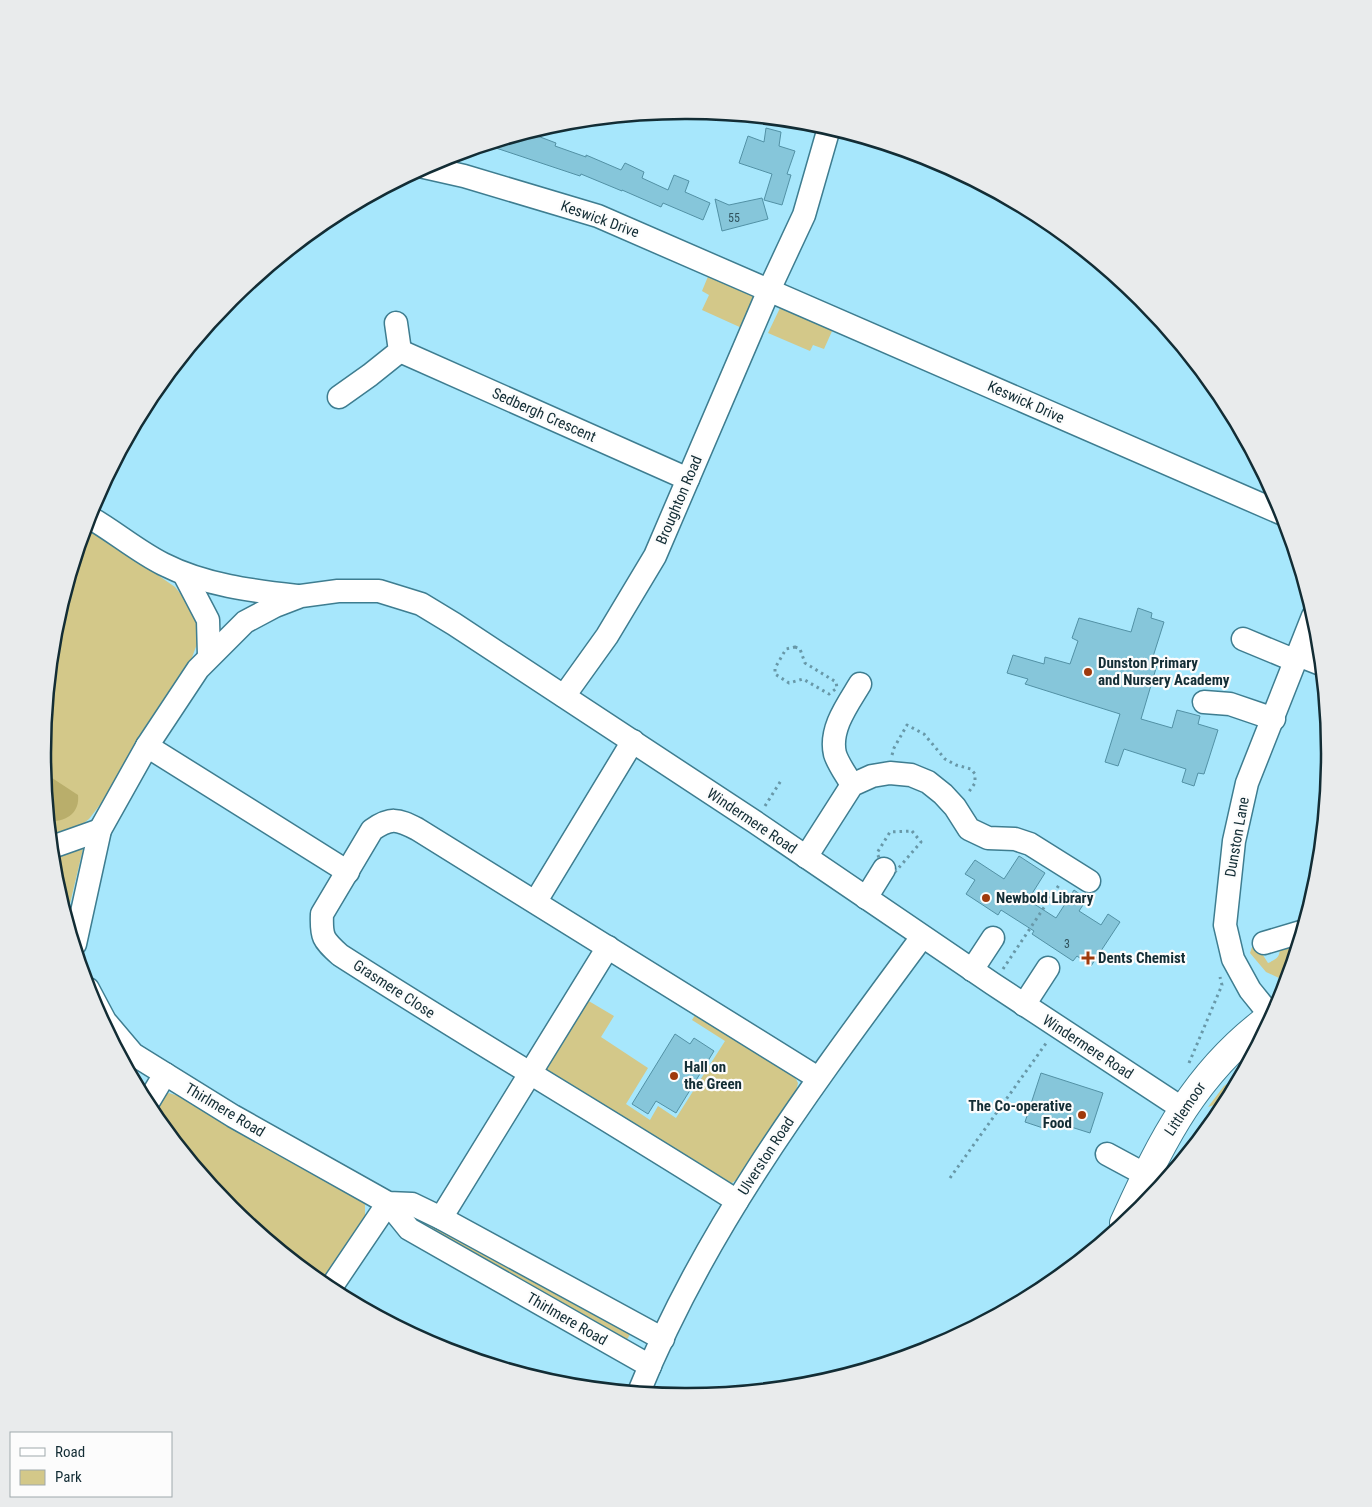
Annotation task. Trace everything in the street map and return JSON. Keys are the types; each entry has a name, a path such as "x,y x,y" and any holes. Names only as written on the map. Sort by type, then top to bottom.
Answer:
{"main road":[{"name":"Littlemoor","path":"1133,1204 1162,1142 1183,1109 1218,1063 1257,1029"}],"street":[{"path":"769,290 804,215 827,135"},
{"name":"Keswick Drive","path":"436,170 464,176 598,216 1271,509"},
{"name":"Broughton Road","path":"564,696 607,636 655,556 769,290"},
{"path":"339,397 370,376 400,351 396,323"},
{"name":"Sedbergh Crescent","path":"400,351 688,479"},
{"name":"Windermere Road","path":"96,521 162,564 184,574 250,590 301,596"},
{"path":"184,574 208,620 209,656"},
{"name":"Windermere Road","path":"147,746 198,669 244,622 301,596 338,591 379,591 421,604 633,741 1058,1028 1183,1109"},
{"name":"Dunston Lane","path":"1265,1012 1233,959 1225,925 1234,841 1248,783 1308,628"},
{"path":"1243,639 1314,662"},
{"path":"849,689 834,738 835,754 852,785"},
{"path":"1204,702 1230,704 1274,719"},
{"path":"536,901 633,741"},
{"path":"77,933 100,830 147,746 348,872"},
{"path":"806,857 852,785 872,776 890,774 911,775 928,782 943,794 955,807 969,829 988,838 1015,839 1030,844 1089,881"},
{"name":"Grasmere Close","path":"737,1201 532,1073 441,1020 340,955 326,943 322,928 322,914 372,830 385,821 402,821 536,901 818,1078"},
{"path":"58,845 100,830"},
{"path":"866,898 884,869"},
{"path":"1264,944 1294,934"},
{"name":"Ulverston Road","path":"641,1387 696,1270 737,1201 782,1129 922,937"},
{"path":"972,970 993,938"},
{"path":"440,1218 532,1073 608,947"},
{"path":"1024,1005 1048,968"},
{"name":"Thirlmere Road","path":"118,1037 133,1054 233,1116 388,1203 409,1228 650,1366"},
{"path":"152,1096 165,1074"},
{"path":"1107,1154 1146,1175"},
{"path":"335,1282 388,1203"},
{"name":"Thirlmere Road","path":"388,1203 412,1204 663,1339"}],"path":[{"path":"795,646 800,649 804,663 849,689 829,694 803,679 789,683 775,674 775,668 786,649 795,646"},
{"path":"890,774 894,748 907,726 924,734 945,759 956,765 971,769 975,774 975,783 955,807"},
{"path":"755,822 782,779"},
{"path":"912,831 920,842 915,850 896,871 890,868 884,869 877,853 890,832 912,831"},
{"path":"993,984 1070,869"},
{"path":"1187,1068 1222,985 1219,976"},
{"path":"950,1178 1058,1028"}],"green space":[{"path":"709,274 752,295 754,298 744,329 702,310 709,295 702,291"},
{"path":"780,308 833,329 824,349 813,345 810,351 768,333"},
{"path":"91,533 119,548 175,587 197,614 199,639 188,668 106,797 89,819 67,836 57,838 57,836 51,754 53,712 63,630 73,589"},
{"path":"83,849 70,905 63,877 60,854"},
{"path":"1254,941 1268,963 1277,957 1280,947 1291,943 1279,978 1266,972 1250,953"},
{"path":"587,1000 614,1016 601,1037 648,1068 626,1104 650,1120 658,1106 676,1118 725,1041 692,1020 695,1015 795,1077 798,1083 796,1091 736,1180 732,1183 726,1183 547,1070 547,1066"},
{"path":"1228,1084 1215,1105 1208,1107 1224,1086"},
{"path":"169,1093 191,1100 365,1201 365,1226 328,1277 267,1231 237,1202 182,1140 155,1102 158,1097"},
{"path":"416,1213 632,1331 625,1343 410,1224"}],"shaded area":[{"path":"52,778 78,795 77,807 71,815 56,821"}],"building":[{"path":"766,128 781,132 779,146 795,151 787,174 791,175 782,205 764,200 772,174 739,163 748,136 764,142"},
{"path":"538,136 556,143 555,146 586,157 586,155 621,170 625,163 644,172 642,178 668,190 674,175 689,181 685,192 710,203 703,220 663,203 661,207 581,174 580,176 496,148"},
{"path":"762,198 768,219 722,231 715,199 729,205"},
{"path":"1138,608 1152,613 1151,618 1164,622 1151,663 1157,665 1141,719 1172,728 1177,710 1200,716 1198,724 1218,730 1204,774 1198,773 1194,786 1182,782 1186,769 1124,749 1118,766 1105,762 1120,714 1025,684 1028,679 1007,673 1013,655 1044,664 1045,657 1070,664 1078,641 1072,638 1079,618 1131,632"},
{"path":"1019,856 1045,873 1028,900 1056,918 1074,890 1087,899 1079,911 1101,925 1108,914 1120,922 1091,966 1077,956 1073,961 1032,934 1034,931 1001,910 998,915 966,894 975,880 965,874 975,860 1004,879"},
{"name":"Hall on the Green","path":"675,1034 690,1044 694,1038 714,1051 676,1113 656,1101 648,1114 632,1104"},
{"path":"1041,1073 1103,1093 1090,1133 1049,1120 1046,1129 1025,1122"}],"place":[{"name":"Dunston Primary and Nursery Academy","path":"1088,672"},
{"name":"Newbold Library","path":"986,898"},
{"name":"Dents Chemist","path":"1088,958"},
{"name":"Hall on the Green","path":"674,1076"},
{"name":"The Co-operative Food","path":"1082,1115"}]}
